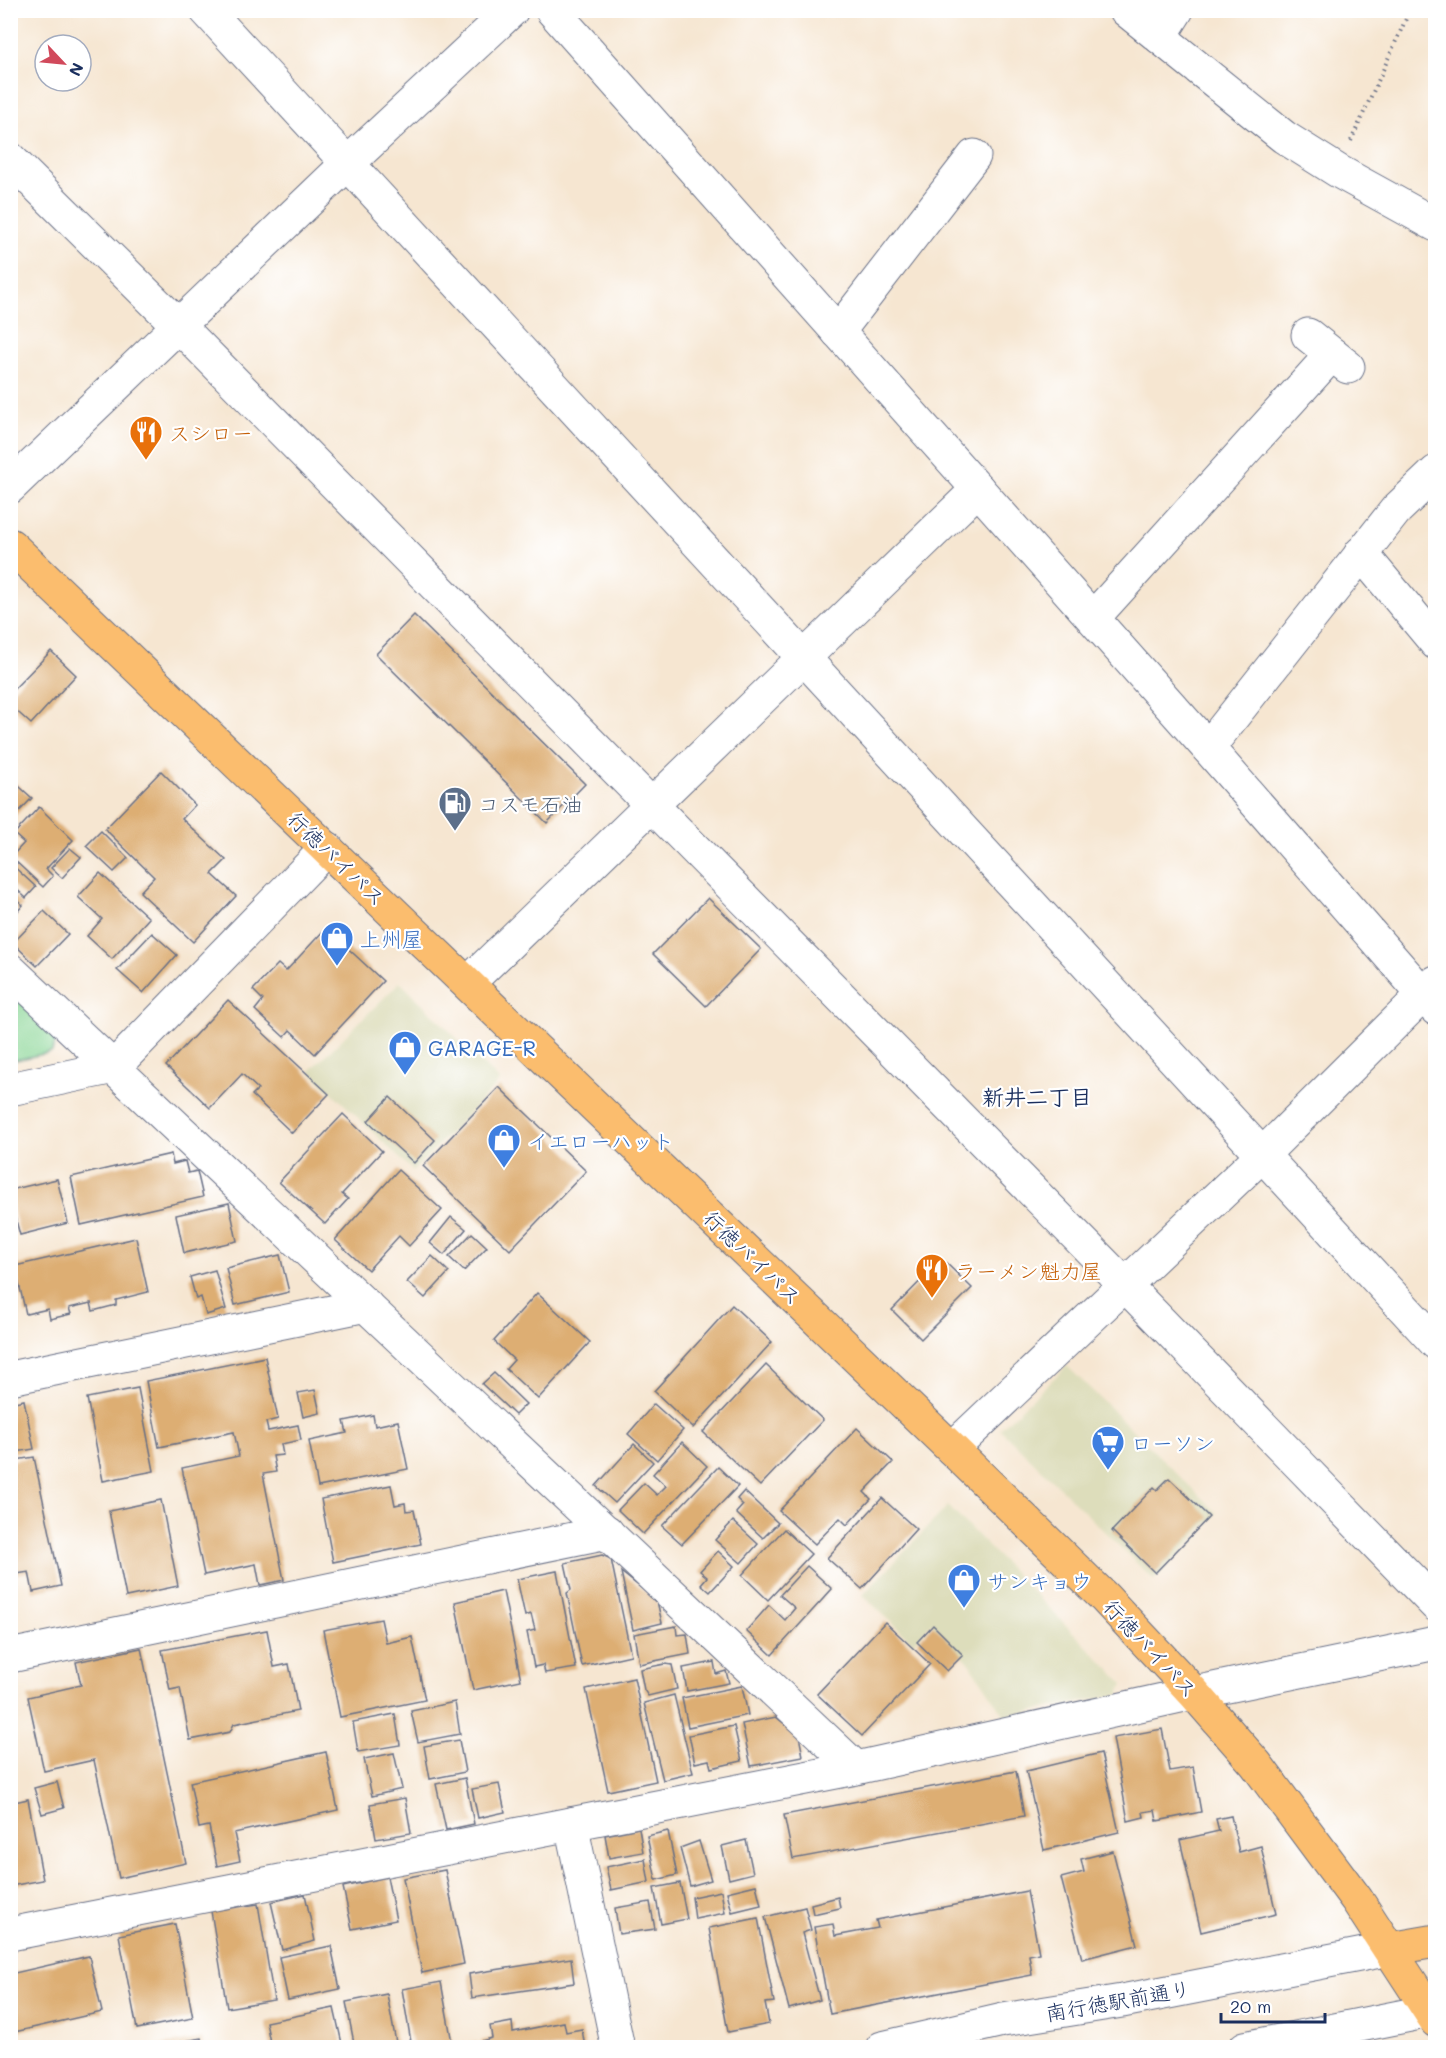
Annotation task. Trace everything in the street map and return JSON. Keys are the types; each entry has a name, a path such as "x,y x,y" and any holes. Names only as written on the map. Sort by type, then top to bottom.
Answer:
{"main road":[{"name":"行徳バイパス","path":"10,545 1104,1597 1194,1693 1256,1764 1357,1900 1434,2014"},
{"path":"1390,1949 1436,1941"}],"street":[{"path":"206,10 1436,1343"},
{"path":"10,487 512,10"},
{"path":"552,10 1208,748 1431,995 952,1449"},
{"path":"1126,10 1168,24 1284,137 1338,171 1436,225"},
{"path":"838,332 974,156"},
{"path":"10,159 179,326 1125,1285 1436,1605"},
{"path":"1093,618 1330,352"},
{"path":"1208,748 1360,553 1396,510 1436,472"},
{"path":"468,983 978,489"},
{"path":"1360,553 1436,643"},
{"path":"10,1089 114,1067 327,848"},
{"path":"10,970 856,1767"},
{"path":"10,1378 366,1305"},
{"path":"10,1656 607,1532"},
{"path":"10,1934 856,1767 1436,1643"},
{"path":"571,1824 618,2048"},
{"name":"南行徳駅前通り","path":"882,2048 1003,2020 1122,2001 1390,1949"},
{"path":"1245,2048 1434,2014"}],"path":[{"path":"1338,171 1410,10"}],"shaded area":[{"name":"GARAGE-R","path":"400,982 500,1081 413,1171 310,1071"},
{"name":"ローソン","path":"1067,1366 1217,1513 1154,1580 1000,1429"},
{"name":"サンキョウ","path":"948,1506 1123,1683 1119,1695 1005,1716 968,1661 932,1623 913,1643 863,1595"}],"green space":[{"path":"10,992 57,1036 52,1052 11,1061"}],"building":[{"path":"414,615 585,784 547,823 376,654"},
{"path":"51,651 76,675 31,724 10,705 10,693"},
{"path":"161,771 195,805 182,819 226,860 212,874 236,896 193,942 140,892 154,877 105,829"},
{"path":"10,778 32,798 10,821"},
{"path":"39,807 73,840 46,869 53,876 43,887 11,857 24,843 14,834"},
{"path":"101,831 128,858 114,872 86,846"},
{"path":"70,848 81,857 62,878 51,868"},
{"path":"10,863 36,887 26,898 10,883"},
{"path":"100,873 149,918 112,959 87,936 102,919 78,897"},
{"path":"10,894 23,905 10,920"},
{"path":"708,898 761,949 706,1006 653,954"},
{"path":"44,911 68,934 37,966 13,943"},
{"path":"326,928 383,981 315,1054 290,1030 284,1037 255,1010 263,1000 253,990 278,964 286,971"},
{"path":"152,933 177,955 143,993 117,970"},
{"path":"228,1000 329,1094 292,1133 252,1095 258,1089 242,1074 210,1108 166,1066"},
{"name":"イエローハット","path":"499,1087 586,1171 510,1250 423,1166"},
{"path":"390,1097 435,1140 414,1163 368,1121"},
{"path":"343,1114 382,1151 342,1194 348,1199 325,1224 279,1182"},
{"path":"171,1154 173,1164 185,1161 188,1173 197,1171 203,1197 81,1225 71,1177"},
{"path":"398,1170 442,1210 409,1246 399,1236 368,1270 335,1240"},
{"path":"57,1179 68,1223 20,1235 10,1199 10,1190"},
{"path":"229,1203 237,1241 184,1253 176,1215"},
{"path":"451,1217 466,1229 444,1255 430,1243"},
{"path":"472,1233 487,1247 464,1271 449,1257"},
{"path":"136,1238 148,1292 116,1300 116,1305 93,1311 91,1303 69,1308 71,1314 50,1319 48,1309 26,1314 15,1266"},
{"path":"280,1255 289,1292 235,1305 226,1268"},
{"path":"432,1256 449,1272 425,1298 407,1282"},
{"name":"ラーメン魁力屋","path":"942,1259 972,1288 921,1339 892,1310"},
{"path":"215,1270 226,1309 206,1315 201,1297 196,1299 190,1277"},
{"path":"537,1293 590,1342 538,1399 506,1369 514,1360 494,1341"},
{"path":"732,1305 772,1342 693,1428 654,1391"},
{"path":"265,1357 278,1419 266,1422 268,1431 298,1425 301,1440 281,1444 283,1455 273,1456 276,1472 263,1474 284,1580 260,1585 256,1564 204,1575 182,1468 239,1456 234,1432 159,1447 146,1381"},
{"path":"766,1365 823,1420 760,1486 703,1432"},
{"path":"494,1373 526,1404 515,1415 482,1384"},
{"path":"138,1388 154,1471 103,1481 87,1398"},
{"path":"315,1390 320,1413 303,1417 298,1393"},
{"path":"24,1400 34,1449 10,1453 10,1403"},
{"path":"654,1404 683,1430 657,1460 628,1434"},
{"path":"373,1415 375,1426 398,1421 408,1469 318,1487 309,1441 347,1433 344,1421"},
{"path":"857,1428 893,1462 864,1492 871,1499 847,1525 840,1518 815,1544 779,1511"},
{"path":"682,1442 707,1466 643,1534 618,1510 644,1483 657,1495 666,1486 653,1474"},
{"path":"634,1444 653,1462 615,1503 596,1486"},
{"path":"34,1457 61,1586 33,1592 29,1572 10,1575 10,1461"},
{"path":"718,1467 738,1486 682,1544 662,1526"},
{"path":"1169,1478 1209,1517 1155,1573 1112,1531 1154,1487 1157,1490"},
{"path":"391,1485 395,1505 405,1503 406,1511 414,1510 421,1544 333,1562 321,1499"},
{"path":"744,1491 778,1523 763,1538 736,1513 743,1505 737,1499"},
{"path":"882,1498 916,1529 862,1589 827,1558"},
{"path":"161,1500 178,1586 126,1597 109,1511"},
{"path":"733,1521 758,1544 741,1563 715,1540"},
{"path":"784,1529 811,1554 768,1600 742,1575"},
{"path":"718,1551 734,1566 710,1592 701,1584 707,1577 700,1571"},
{"path":"602,1555 611,1559 631,1655 582,1666 567,1593 571,1590 565,1563"},
{"path":"807,1566 832,1589 772,1655 746,1631 769,1605 785,1620 795,1608 780,1595"},
{"path":"557,1571 576,1668 545,1673 543,1665 534,1667 527,1632 535,1630 531,1614 525,1616 517,1579"},
{"path":"621,1572 657,1601 662,1623 633,1630"},
{"path":"503,1591 521,1680 473,1690 455,1602"},
{"path":"381,1619 386,1643 412,1637 425,1700 340,1717 323,1630"},
{"path":"885,1622 930,1664 862,1736 817,1694"},
{"path":"933,1625 963,1655 947,1671 917,1642"},
{"path":"676,1626 677,1635 687,1634 690,1654 639,1664 634,1634"},
{"path":"267,1630 274,1667 289,1664 298,1711 234,1724 230,1732 190,1740 180,1688 170,1690 162,1650"},
{"path":"141,1648 186,1863 119,1878 94,1760 44,1771 28,1697 81,1685 76,1662"},
{"path":"714,1662 716,1674 726,1671 729,1683 687,1691 683,1668"},
{"path":"665,1664 672,1665 677,1689 648,1696 644,1690 640,1669"},
{"path":"634,1678 656,1781 608,1791 586,1689"},
{"path":"742,1686 748,1715 688,1727 682,1698"},
{"path":"674,1695 693,1773 663,1780 644,1703"},
{"path":"455,1702 460,1734 418,1742 411,1711"},
{"path":"395,1714 400,1745 358,1752 353,1722"},
{"path":"776,1717 799,1736 803,1756 751,1766 742,1724"},
{"path":"734,1726 742,1761 711,1768 709,1760 695,1763 689,1735"},
{"path":"1162,1729 1170,1771 1193,1767 1201,1812 1157,1821 1155,1810 1143,1812 1144,1817 1128,1821 1113,1738"},
{"path":"459,1740 465,1772 430,1779 424,1746"},
{"path":"326,1752 338,1810 234,1833 240,1861 217,1866 209,1826 199,1828 190,1782"},
{"path":"394,1753 402,1789 372,1796 364,1759"},
{"path":"1101,1753 1119,1832 1044,1850 1026,1771"},
{"path":"1016,1771 1024,1816 793,1859 784,1815"},
{"path":"465,1778 474,1824 446,1830 436,1784"},
{"path":"57,1782 64,1808 42,1814 34,1788"},
{"path":"499,1784 505,1812 478,1818 472,1789"},
{"path":"405,1798 411,1833 376,1839 370,1804"},
{"path":"28,1799 43,1880 10,1886 10,1803"},
{"path":"1231,1816 1239,1852 1261,1846 1276,1914 1201,1932 1180,1840 1219,1831 1216,1819"},
{"path":"639,1828 643,1852 609,1858 605,1835"},
{"path":"668,1831 677,1875 656,1880 647,1836"},
{"path":"746,1840 753,1873 729,1879 722,1846"},
{"path":"699,1841 711,1880 690,1886 680,1848"},
{"path":"1113,1851 1137,1945 1082,1959 1061,1878 1084,1872 1081,1859"},
{"path":"645,1859 649,1882 611,1890 606,1867"},
{"path":"445,1870 464,1964 422,1973 403,1878"},
{"path":"387,1877 396,1920 352,1929 343,1887"},
{"path":"680,1883 687,1919 661,1924 654,1888"},
{"path":"756,1885 761,1905 732,1912 727,1892"},
{"path":"721,1891 725,1913 695,1919 692,1897"},
{"path":"1027,1891 1039,1953 1029,1955 1032,1975 830,2014 814,1927 833,1924 835,1936 878,1928 876,1920"},
{"path":"305,1894 315,1941 282,1950 271,1902"},
{"path":"838,1897 840,1908 813,1914 811,1904"},
{"path":"650,1902 655,1929 619,1934 615,1908"},
{"path":"258,1904 274,2000 227,2008 211,1911"},
{"path":"805,1907 811,1930 802,1933 820,2000 789,2009 765,1917"},
{"path":"758,1918 774,2002 765,2003 769,2024 728,2032 709,1928"},
{"path":"175,1924 193,2018 137,2029 119,1935"},
{"path":"331,1946 340,1989 288,2000 279,1957"},
{"path":"89,1956 102,2012 10,2033 10,1974"},
{"path":"571,1958 574,1983 472,1998 469,1974"},
{"path":"441,1982 453,2048 412,2048 402,1989"},
{"path":"387,1994 397,2048 355,2048 346,2002"},
{"path":"334,2008 343,2048 271,2048 266,2022"},
{"path":"512,2022 513,2032 564,2022 566,2032 582,2029 585,2048 483,2048 481,2041 492,2038 490,2026"},
{"path":"202,2038 204,2048 156,2048 156,2046"},
{"path":"477,2042 478,2048 461,2048 461,2045"}],"place":[{"name":"スシロー","path":"146,461"},
{"name":"コスモ石油","path":"455,832"},
{"name":"上州屋","path":"337,967"},
{"name":"GARAGE-R","path":"405,1076"},
{"name":"イエローハット","path":"504,1169"},
{"name":"ラーメン魁力屋","path":"932,1299"},
{"name":"ローソン","path":"1108,1471"},
{"name":"サンキョウ","path":"964,1609"}],"district":[{"name":"新井二丁目","path":"1037,1096"}]}
